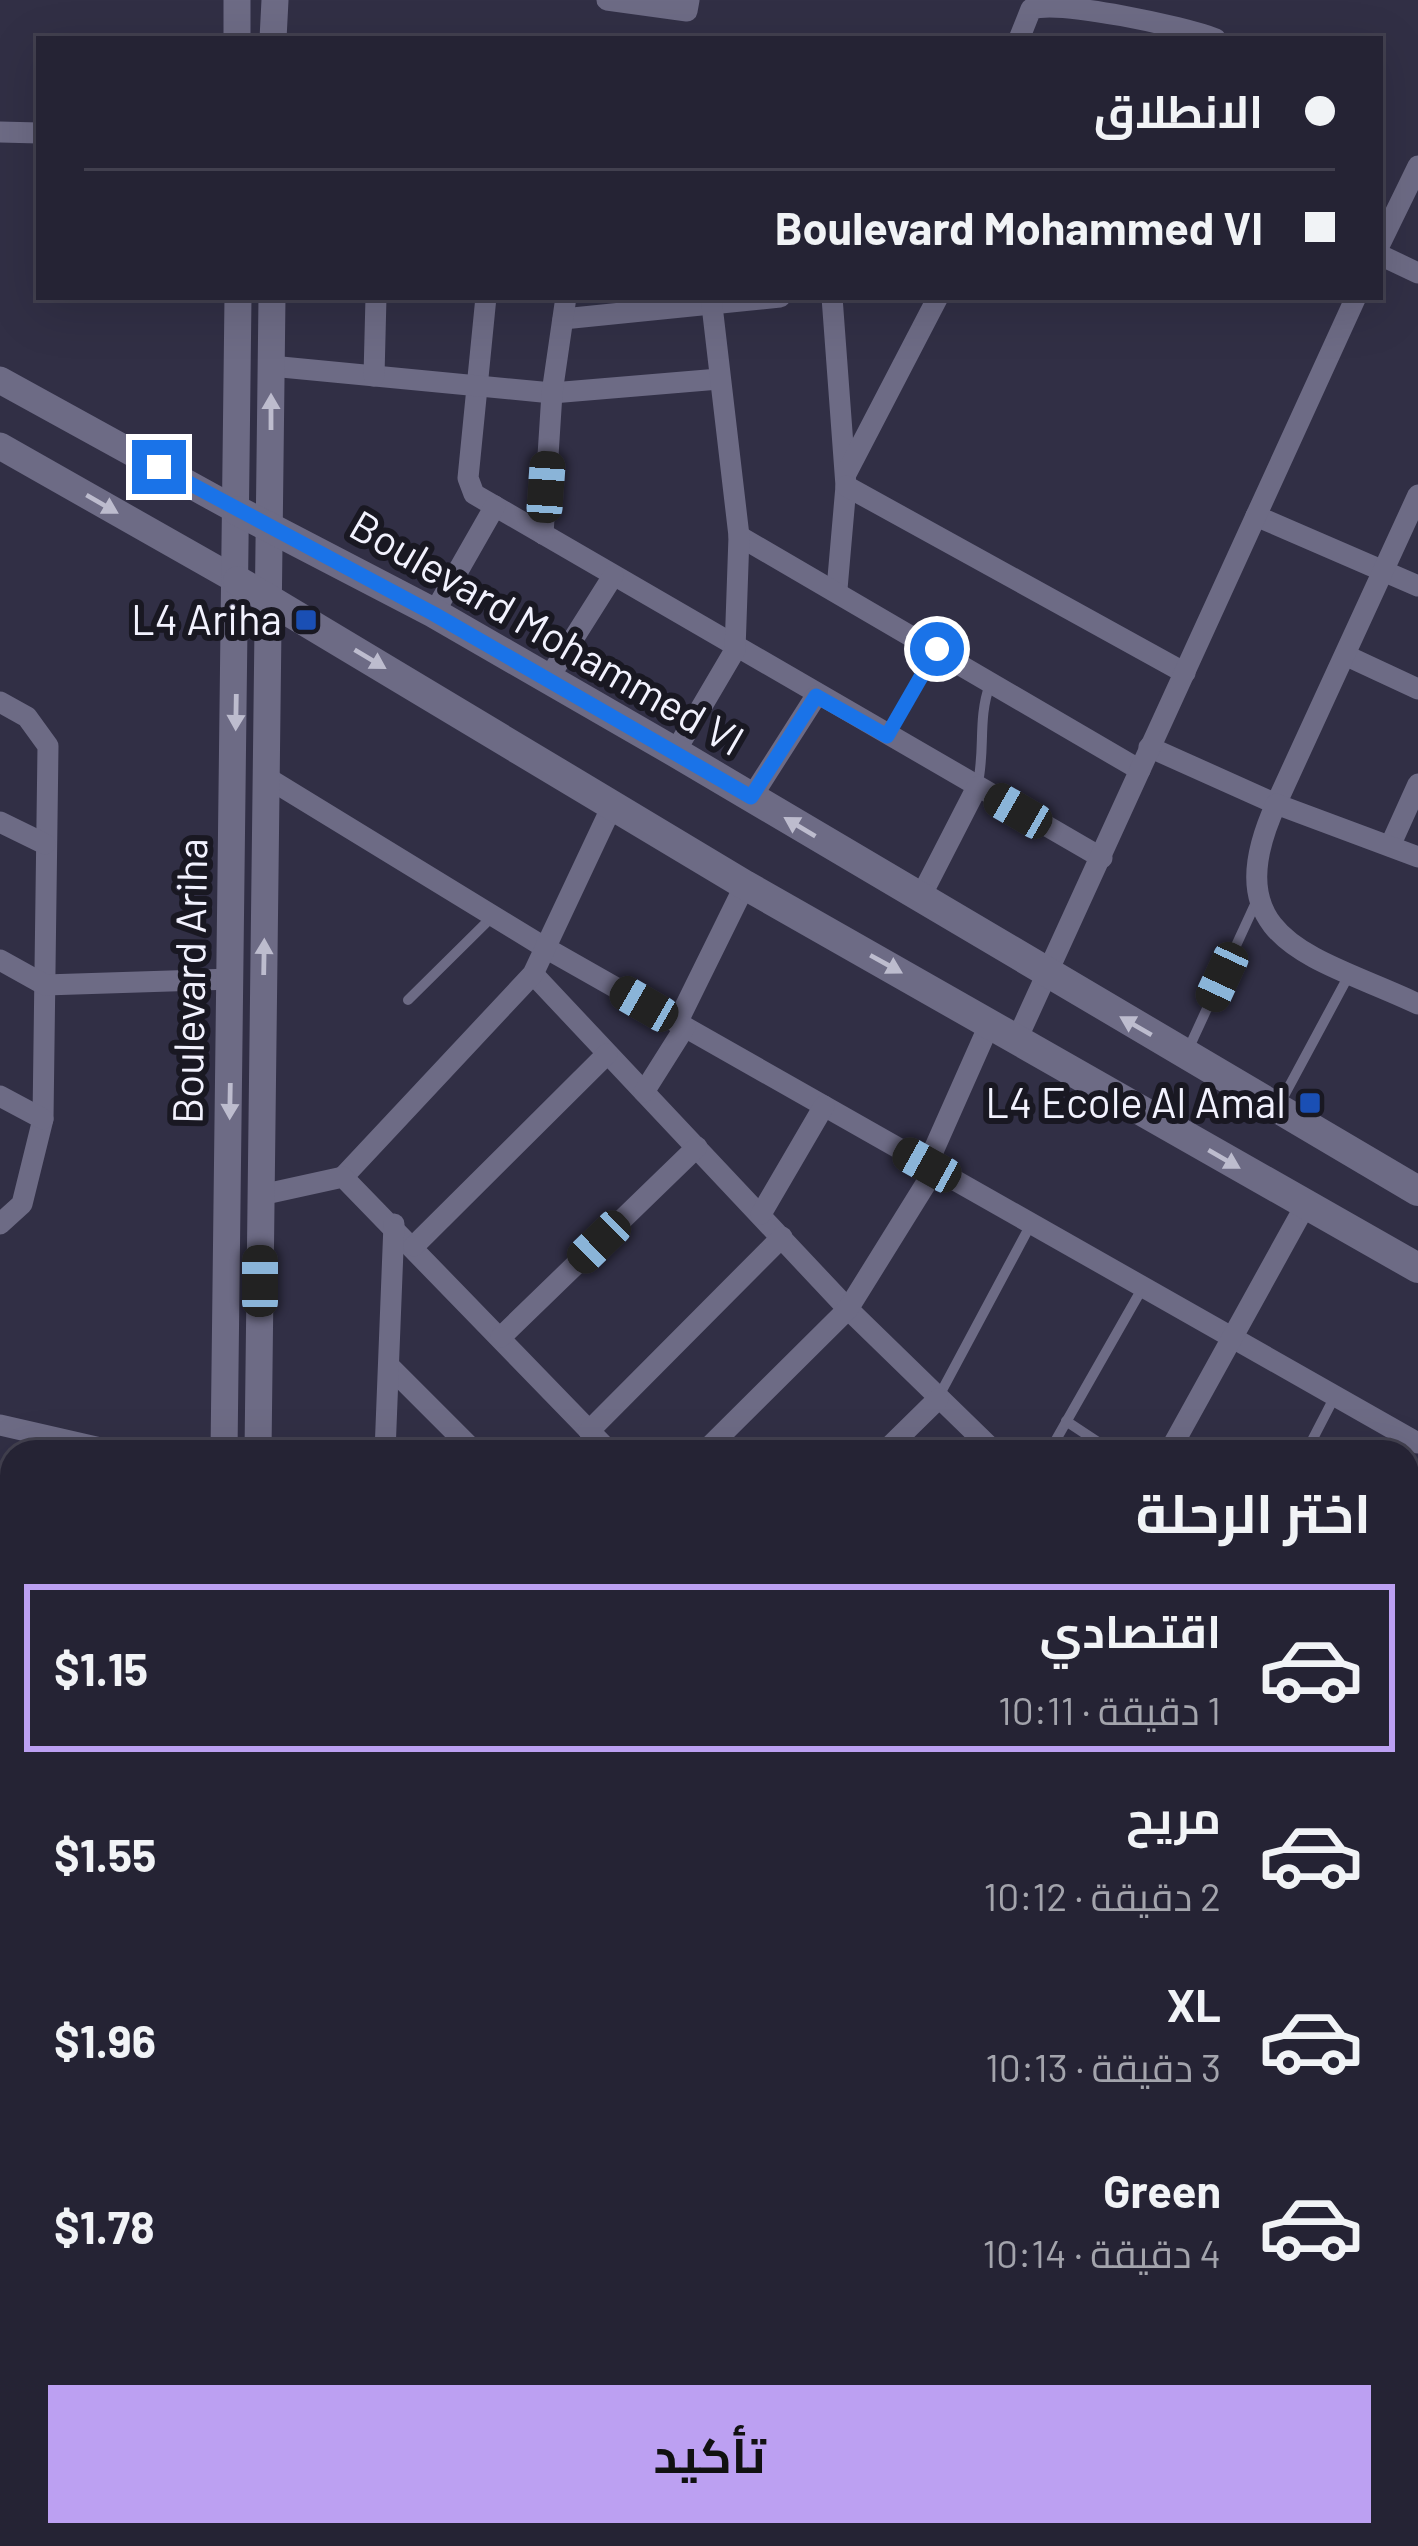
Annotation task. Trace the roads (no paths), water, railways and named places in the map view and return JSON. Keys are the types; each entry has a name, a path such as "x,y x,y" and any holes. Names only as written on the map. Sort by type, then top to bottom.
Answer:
{"main road":[{"name":"Boulevard Mohammed VI","path":"238,511 434,614 675,752 1418,1191"},
{"path":"238,581 746,885 1418,1268"}],"street":[{"path":"237,0 237,36"},
{"path":"273,36 275,0"},
{"path":"608,0 687,10 688,0"},
{"path":"1020,36 1031,9 1044,4 1117,14 1204,36"},
{"path":"0,132 36,133"},
{"path":"1383,238 1418,166"},
{"path":"1383,256 1418,273"},
{"name":"Boulevard Ariha","path":"224,1440 238,300"},
{"name":"Boulevard Ariha","path":"258,1440 272,300"},
{"path":"374,376 376,300"},
{"path":"486,300 469,490 735,650 1102,858"},
{"path":"543,534 552,393 564,308 711,300 739,536 735,650 675,752"},
{"path":"832,300 846,481 837,589"},
{"path":"846,481 936,300"},
{"path":"716,1440 848,1309 1004,1030 1050,976 1149,747 1355,300"},
{"path":"271,366 552,393 719,380"},
{"name":"Boulevard Mohammed VI","path":"0,380 238,511"},
{"path":"0,446 238,581"},
{"path":"846,481 1185,673"},
{"path":"1418,495 1276,804 1258,854 1258,899 1273,932 1418,1004"},
{"path":"434,614 495,506"},
{"path":"1256,516 1418,586"},
{"path":"739,536 837,589 1140,770"},
{"path":"548,679 613,576"},
{"path":"1347,656 1418,689"},
{"path":"751,797 816,696"},
{"path":"0,702 27,718 48,746 43,1120 22,1204 0,1224"},
{"path":"1149,747 1276,804 1418,857"},
{"path":"266,777 544,947 1413,1440"},
{"path":"1390,846 1418,784"},
{"path":"920,898 977,787"},
{"path":"261,1195 343,1177 532,974 613,804"},
{"path":"0,822 45,844"},
{"path":"644,1091 681,1025 746,885"},
{"path":"0,960 45,985 232,980"},
{"path":"532,974 848,1309 982,1440"},
{"path":"414,1246 607,1054"},
{"path":"0,1096 43,1120"},
{"path":"761,1214 824,1106"},
{"path":"501,1337 697,1147"},
{"path":"343,1177 394,1224 599,1440"},
{"path":"1176,1440 1305,1207"},
{"path":"386,1440 394,1224"},
{"path":"590,1431 782,1237"},
{"path":"390,1366 463,1440"},
{"path":"896,1440 938,1400"},
{"path":"0,1425 66,1440"}],"lane":[{"path":"887,736 937,649"},
{"path":"977,787 984,756 981,710 991,681"},
{"path":"1186,1055 1258,899"},
{"path":"408,1000 493,916"},
{"path":"1277,1108 1350,972"},
{"path":"938,1400 1031,1224"},
{"path":"1055,1440 1142,1287"},
{"path":"1312,1440 1335,1396"},
{"path":"1066,1421 1095,1440"}],"place":[{"name":"L4 Ariha","path":"306,620"},
{"name":"L4 Ecole Al Amal","path":"1310,1103"}]}
